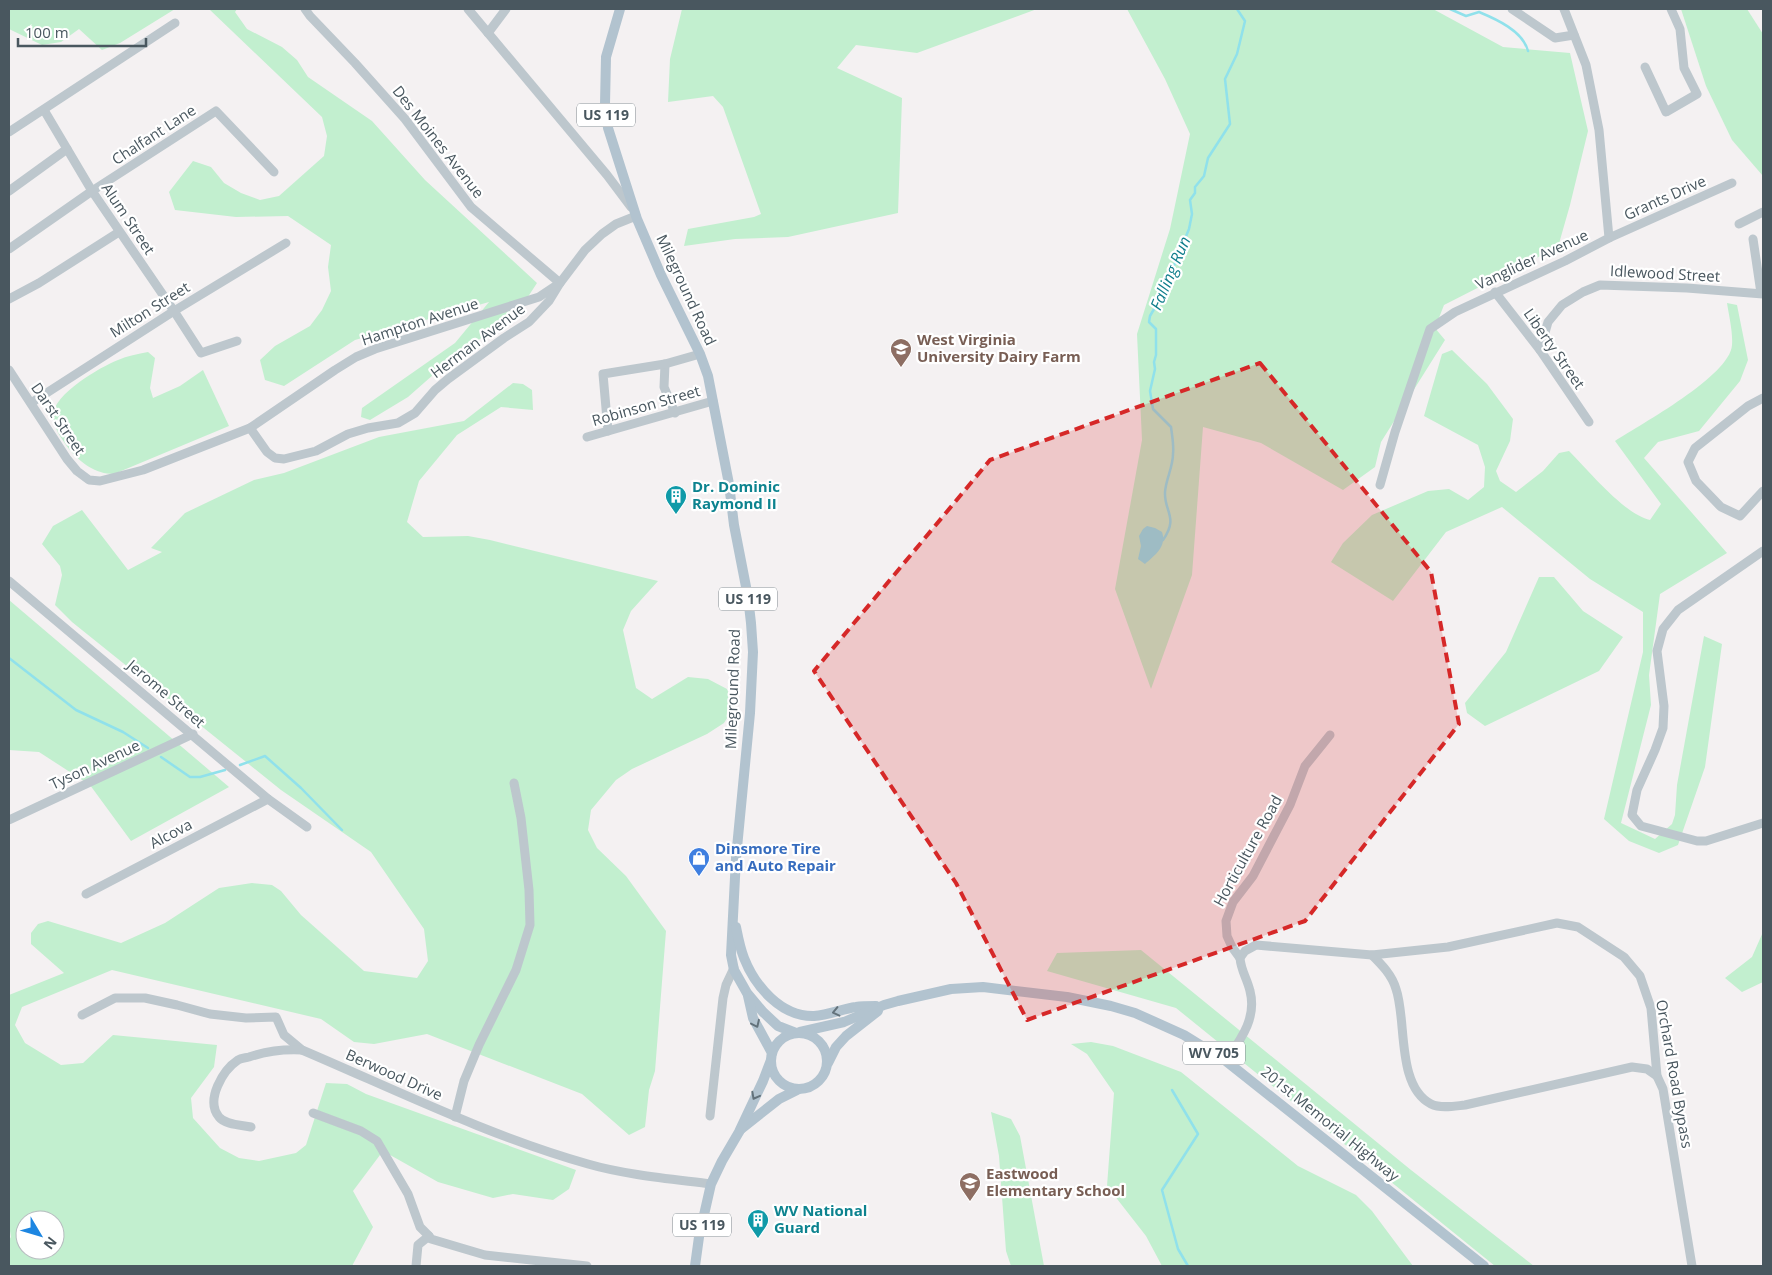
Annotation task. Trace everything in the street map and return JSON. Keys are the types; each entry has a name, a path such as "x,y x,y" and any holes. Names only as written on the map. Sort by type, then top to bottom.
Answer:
{"main road":[{"name":"US 119","path":"620,9 606,57 605,104 608,128 636,216"},
{"name":"Mileground Road","path":"636,216 661,275 700,354 708,376 729,484 734,525 748,598 753,652 750,713 733,903 731,955 734,968 747,993 763,1012 778,1026 798,1033"},
{"path":"733,903 743,956 751,974 763,990 785,1008 805,1016 816,1016 856,1007 884,1005"},
{"name":"201st Memorial Highway","path":"798,1033 844,1022 884,1005 951,989 983,987 1067,997 1111,1006 1149,1019 1184,1035 1226,1061 1484,1266"},
{"name":"Mileground Road","path":"747,993 753,1018 771,1057"},
{"name":"201st Memorial Highway","path":"828,1064 836,1047 846,1036 884,1005"},
{"path":"798,1033 809,1034 818,1039 824,1046 828,1064 820,1080 807,1088 797,1090 785,1086 774,1075 771,1057 776,1044 783,1038 798,1033"},
{"name":"US 119","path":"695,1266 701,1229 712,1184 763,1081 771,1057"},
{"name":"US 119","path":"739,1132 779,1099 797,1090"}],"street":[{"name":"Des Moines Avenue","path":"305,9 405,118 471,207 560,283"},
{"path":"468,9 607,175 636,216"},
{"path":"488,33 506,9"},
{"path":"1512,9 1555,38 1574,35 1564,9"},
{"path":"1645,67 1666,112 1697,94 1684,68 1680,29 1671,9"},
{"path":"9,132 175,23"},
{"name":"Vanglider Avenue","path":"1380,485 1394,432 1430,329 1455,312 1565,261 1609,238 1599,130 1586,65 1574,35"},
{"name":"Alum Street","path":"44,110 92,191 174,310 201,353 237,341"},
{"name":"Chalfant Lane","path":"9,249 92,191 216,111 274,172"},
{"path":"9,191 67,149"},
{"name":"Grants Drive","path":"1609,238 1732,183"},
{"path":"1738,224 1763,212"},
{"name":"Hampton Avenue","path":"89,480 100,482 142,470 250,428 356,357 375,349 539,297 560,283 585,250 597,238 616,224 636,216"},
{"path":"9,299 39,283 119,232"},
{"path":"1753,239 1759,250 1762,294"},
{"name":"Milton Street","path":"30,403 174,310 286,243"},
{"name":"Herman Avenue","path":"250,428 267,452 275,458 284,460 316,451 348,434 368,428 398,423 415,413 435,390 448,379 529,322 549,301 560,283"},
{"name":"Idlewood Street","path":"1540,350 1548,322 1562,305 1600,284 1762,294"},
{"name":"Liberty Street","path":"1495,292 1540,350 1589,422"},
{"path":"608,431 603,374 665,364 700,354"},
{"path":"665,364 664,387 675,413"},
{"name":"Darst Street","path":"9,370 67,459 77,471 89,480"},
{"path":"1763,398 1748,406 1695,448 1688,462 1696,482 1721,507 1740,516 1763,491"},
{"name":"Robinson Street","path":"587,437 713,401"},
{"path":"1763,552 1678,610 1662,629 1657,651 1664,706 1663,728 1637,790 1632,815 1641,826 1697,842 1706,841 1763,822"},
{"name":"Jerome Street","path":"9,581 268,799 307,827"},
{"name":"Tyson Avenue","path":"9,820 193,734"},
{"name":"Horticulture Road","path":"1240,958 1227,936 1226,921 1233,902 1253,876 1290,805 1305,766 1330,735"},
{"path":"456,1117 464,1081 479,1045 516,970 530,925 529,890 522,818 514,783"},
{"name":"Alcova","path":"86,894 268,799"},
{"name":"Orchard Road Bypass","path":"1240,958 1246,950 1256,945 1372,955 1448,947 1557,923 1578,927 1624,957 1640,976 1650,1008 1658,1076 1663,1089 1692,1266"},
{"path":"1372,955 1388,971 1397,990 1410,1077 1416,1088 1432,1104 1466,1105 1632,1066 1647,1069 1658,1076"},
{"path":"1226,1061 1248,1026 1252,1007 1250,990 1241,968 1240,958"},
{"name":"Mileground Road","path":"710,1116 723,998 726,985 734,968"},
{"name":"Berwood Drive","path":"82,1015 115,998 144,998 210,1014 246,1018 276,1016 284,1035 302,1050 456,1117 589,1165 643,1175 712,1184"},
{"path":"251,1128 227,1122 218,1117 214,1105 214,1090 223,1076 238,1060 284,1048 302,1050"},
{"path":"313,1114 361,1131 377,1141 408,1194 420,1227 431,1239 485,1256 561,1265 587,1266"},
{"path":"416,1266 418,1246 428,1236"}],"highlighted area":[{"path":"1260,363 1431,572 1459,724 1305,921 1027,1020 956,883 814,671 990,460"}],"green space":[{"path":"9,9 175,9 120,43 102,50 79,29 61,42 42,45 9,29"},
{"path":"209,9 237,9 235,12 247,29 282,47 297,60 308,77 372,121 425,180 537,283 518,312 450,360 408,397 370,420 361,417 362,408 455,343 489,302 355,340 284,386 265,380 260,360 275,346 310,326 322,310 331,291 328,267 331,245 288,216 236,217 175,210 169,192 193,161 211,167 224,183 241,193 260,200 279,196 324,156 327,136 322,117"},
{"path":"682,9 1037,9 917,53 856,45 837,68 902,98 898,213 788,237 735,239 684,246 688,229 754,217 761,214 723,107 713,96 668,102 670,59"},
{"path":"1127,9 1433,9 1503,47 1570,53 1588,131 1558,247 1444,305 1435,328 1445,340 1381,442 1375,467 1343,490 1261,443 1203,427 1192,575 1151,689 1115,589 1142,440 1137,334 1170,229 1190,134 1165,79"},
{"path":"1681,9 1747,9 1763,34 1763,176 1732,140 1706,86"},
{"path":"1727,303 1737,305 1748,360 1740,381 1699,431 1658,442 1644,458 1727,553 1660,594 1649,675 1651,705 1621,823 1655,839 1672,824 1675,815 1677,785 1704,636 1722,644 1705,767 1678,845 1659,853 1629,841 1604,819 1643,652 1643,612 1590,579 1502,507 1446,532 1393,601 1331,562 1343,543 1372,515 1428,491 1449,489 1468,500 1484,487 1485,467 1478,445 1424,416 1442,354 1452,350 1487,384 1513,419 1510,441 1496,471 1500,481 1516,492 1543,471 1559,453 1569,451 1618,501 1629,510 1650,520 1661,504 1615,441 1701,385 1717,371 1727,357 1732,345"},
{"path":"148,352 155,358 150,388 153,398 180,386 203,370 229,426 114,474 95,470 78,459 61,437 53,420 55,407 69,390 100,369 121,359"},
{"path":"513,383 523,384 532,390 533,410 501,407 457,435 419,481 407,522 423,537 468,536 490,540 658,581 631,611 623,630 636,688 652,699 688,677 708,679 727,689 734,707 724,723 707,734 632,769 616,780 591,810 588,830 597,848 626,876 666,931 655,1071 649,1090 645,1127 629,1135 582,1094 427,1034 374,1044 354,1042 321,1019 112,970 22,1007 15,1025 25,1043 61,1065 83,1063 113,1035 217,1045 214,1067 191,1098 193,1118 220,1148 239,1158 259,1161 296,1153 306,1145 326,1083 347,1084 366,1094 576,1170 569,1189 553,1200 513,1194 493,1198 438,1182 383,1151 353,1191 373,1227 352,1266 9,1266 9,1240 11,1237 9,1225 9,995 64,973 31,944 31,933 38,924 48,921 121,943 165,923 219,888 252,883 272,885 281,891 301,915 364,971 417,978 428,961 424,929 371,852 281,790 72,622 55,605 62,575 60,566 42,544 53,526 82,510 128,570 162,552 151,548 185,513 254,480 284,473 379,437 464,421"},
{"path":"1539,577 1554,577 1583,611 1623,637 1599,671 1485,726 1467,713 1465,703 1506,652"},
{"path":"9,600 229,787 131,841 90,785 39,752 9,750"},
{"path":"1763,932 1763,982 1742,992 1725,978 1752,957"},
{"path":"1141,950 1411,1170 1534,1266 1495,1266 1176,1008 1047,971 1057,953"},
{"path":"1091,1042 1113,1046 1181,1072 1298,1166 1356,1195 1372,1211 1413,1266 1162,1266 1146,1236 1107,1186 1114,1093 1087,1054 1071,1044"},
{"path":"991,1112 1011,1119 1020,1136 1044,1266 1011,1266 1006,1251 999,1156"}],"water":[{"path":"1147,526 1162,532 1163,542 1159,550 1145,564 1138,559 1141,546 1139,536"}],"waterway":[{"name":"Falling Run","path":"1163,540 1170,526 1170,515 1165,492 1173,459 1173,444 1171,427 1153,409 1150,391 1155,369 1156,329 1149,322 1189,229 1192,214 1190,200 1195,193 1195,187 1204,176 1208,158 1230,124 1225,79 1237,54 1245,21 1237,9"},
{"path":"1450,9 1466,16 1479,12 1501,22 1521,37 1528,51"},
{"path":"9,658 76,710 123,732 148,748"},
{"path":"240,765 265,756 301,788 342,830"},
{"path":"161,757 190,777 200,777 225,770"},
{"path":"1172,1090 1198,1134 1162,1190 1178,1249 1188,1266"}],"place":[{"name":"West Virginia University Dairy Farm","path":"901,368"},
{"name":"Dr. Dominic Raymond II","path":"676,515"},
{"name":"Dinsmore Tire and Auto Repair","path":"699,877"},
{"name":"Eastwood Elementary School","path":"970,1202"},
{"name":"WV National Guard","path":"758,1239"}]}
